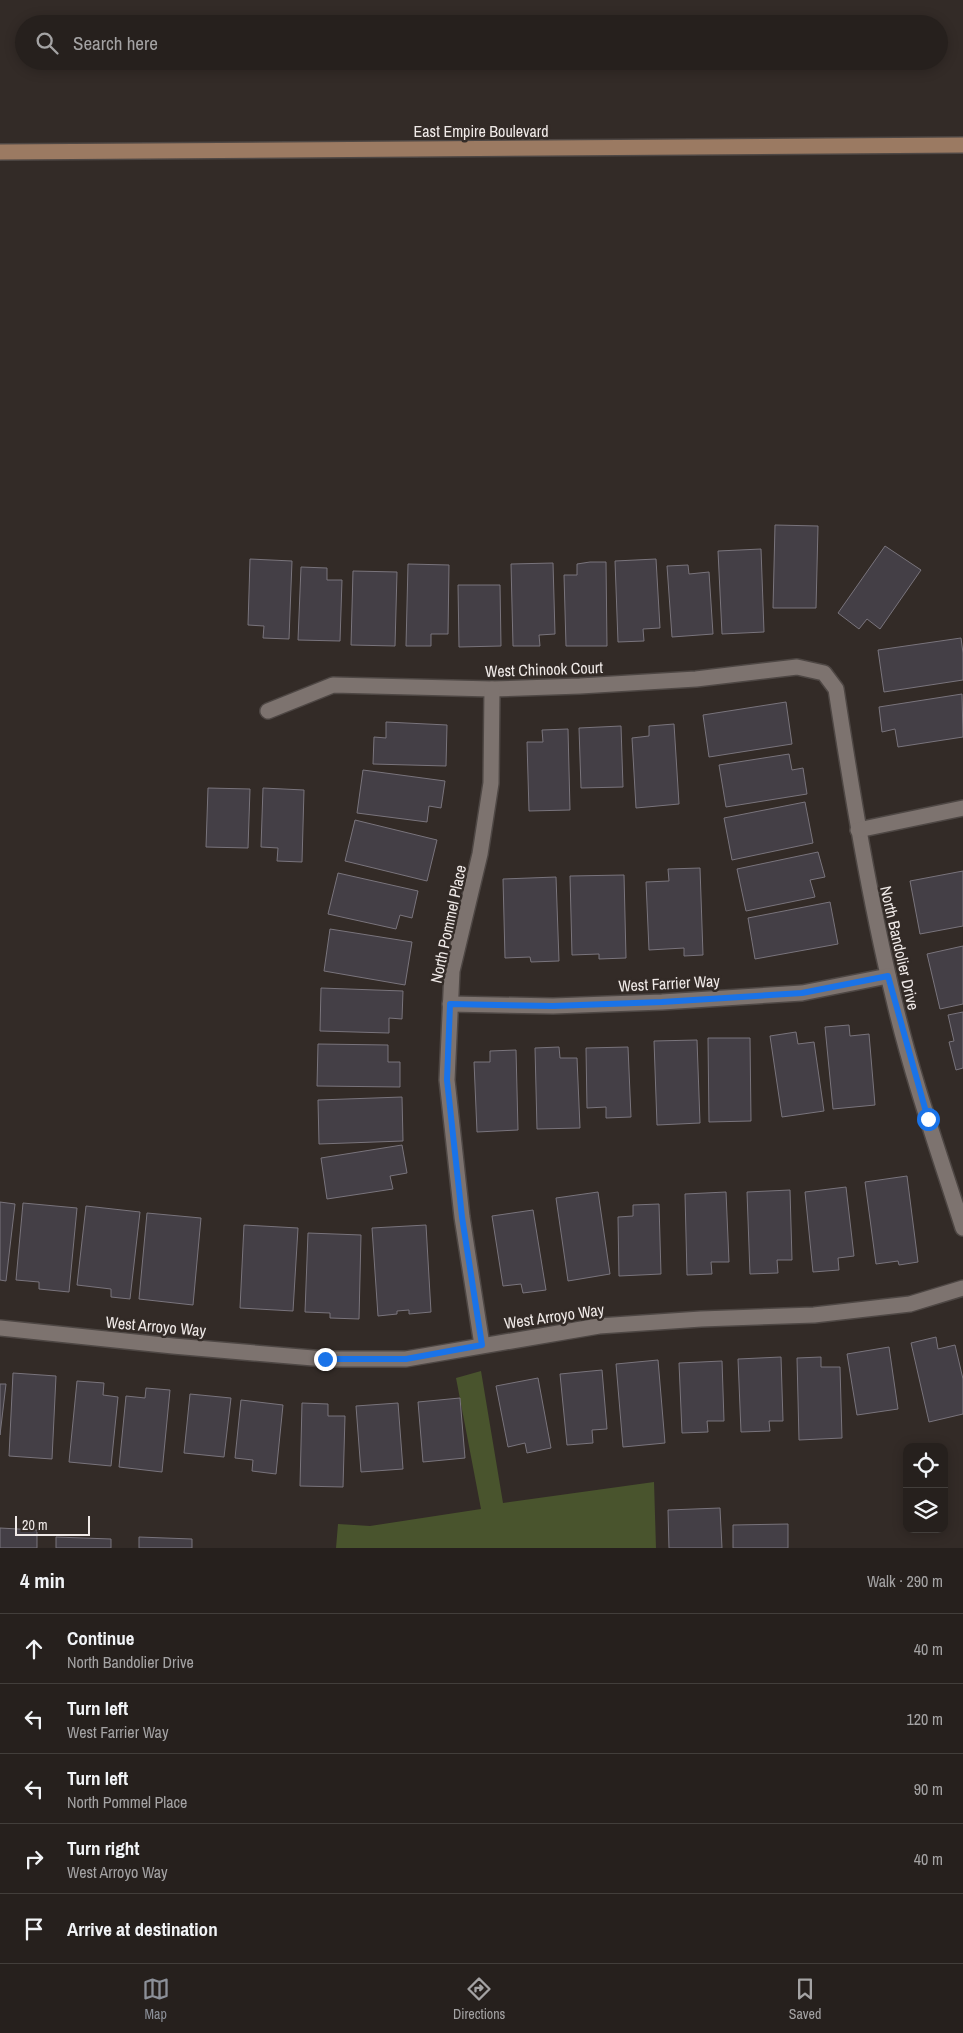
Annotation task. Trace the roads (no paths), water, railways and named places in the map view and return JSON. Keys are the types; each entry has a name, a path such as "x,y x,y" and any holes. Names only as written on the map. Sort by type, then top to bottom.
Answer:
{"street":[{"name":"East Empire Boulevard","path":"0,152 963,145"},
{"name":"West Chinook Court","path":"268,711 333,685 492,688 696,679 797,668 824,673"},
{"name":"North Bandolier Drive","path":"824,673 836,688 868,886 888,976 928,1119 963,1228"},
{"name":"North Pommel Place","path":"482,1345 462,1217 447,1080 452,971 480,854 491,783 492,688"},
{"path":"858,830 963,808"},
{"name":"West Farrier Way","path":"450,1004 553,1006 662,1002 802,993 888,976"},
{"name":"West Arroyo Way","path":"0,1328 325,1359 406,1359 599,1326 701,1319 814,1315 910,1304 963,1288"}]}
